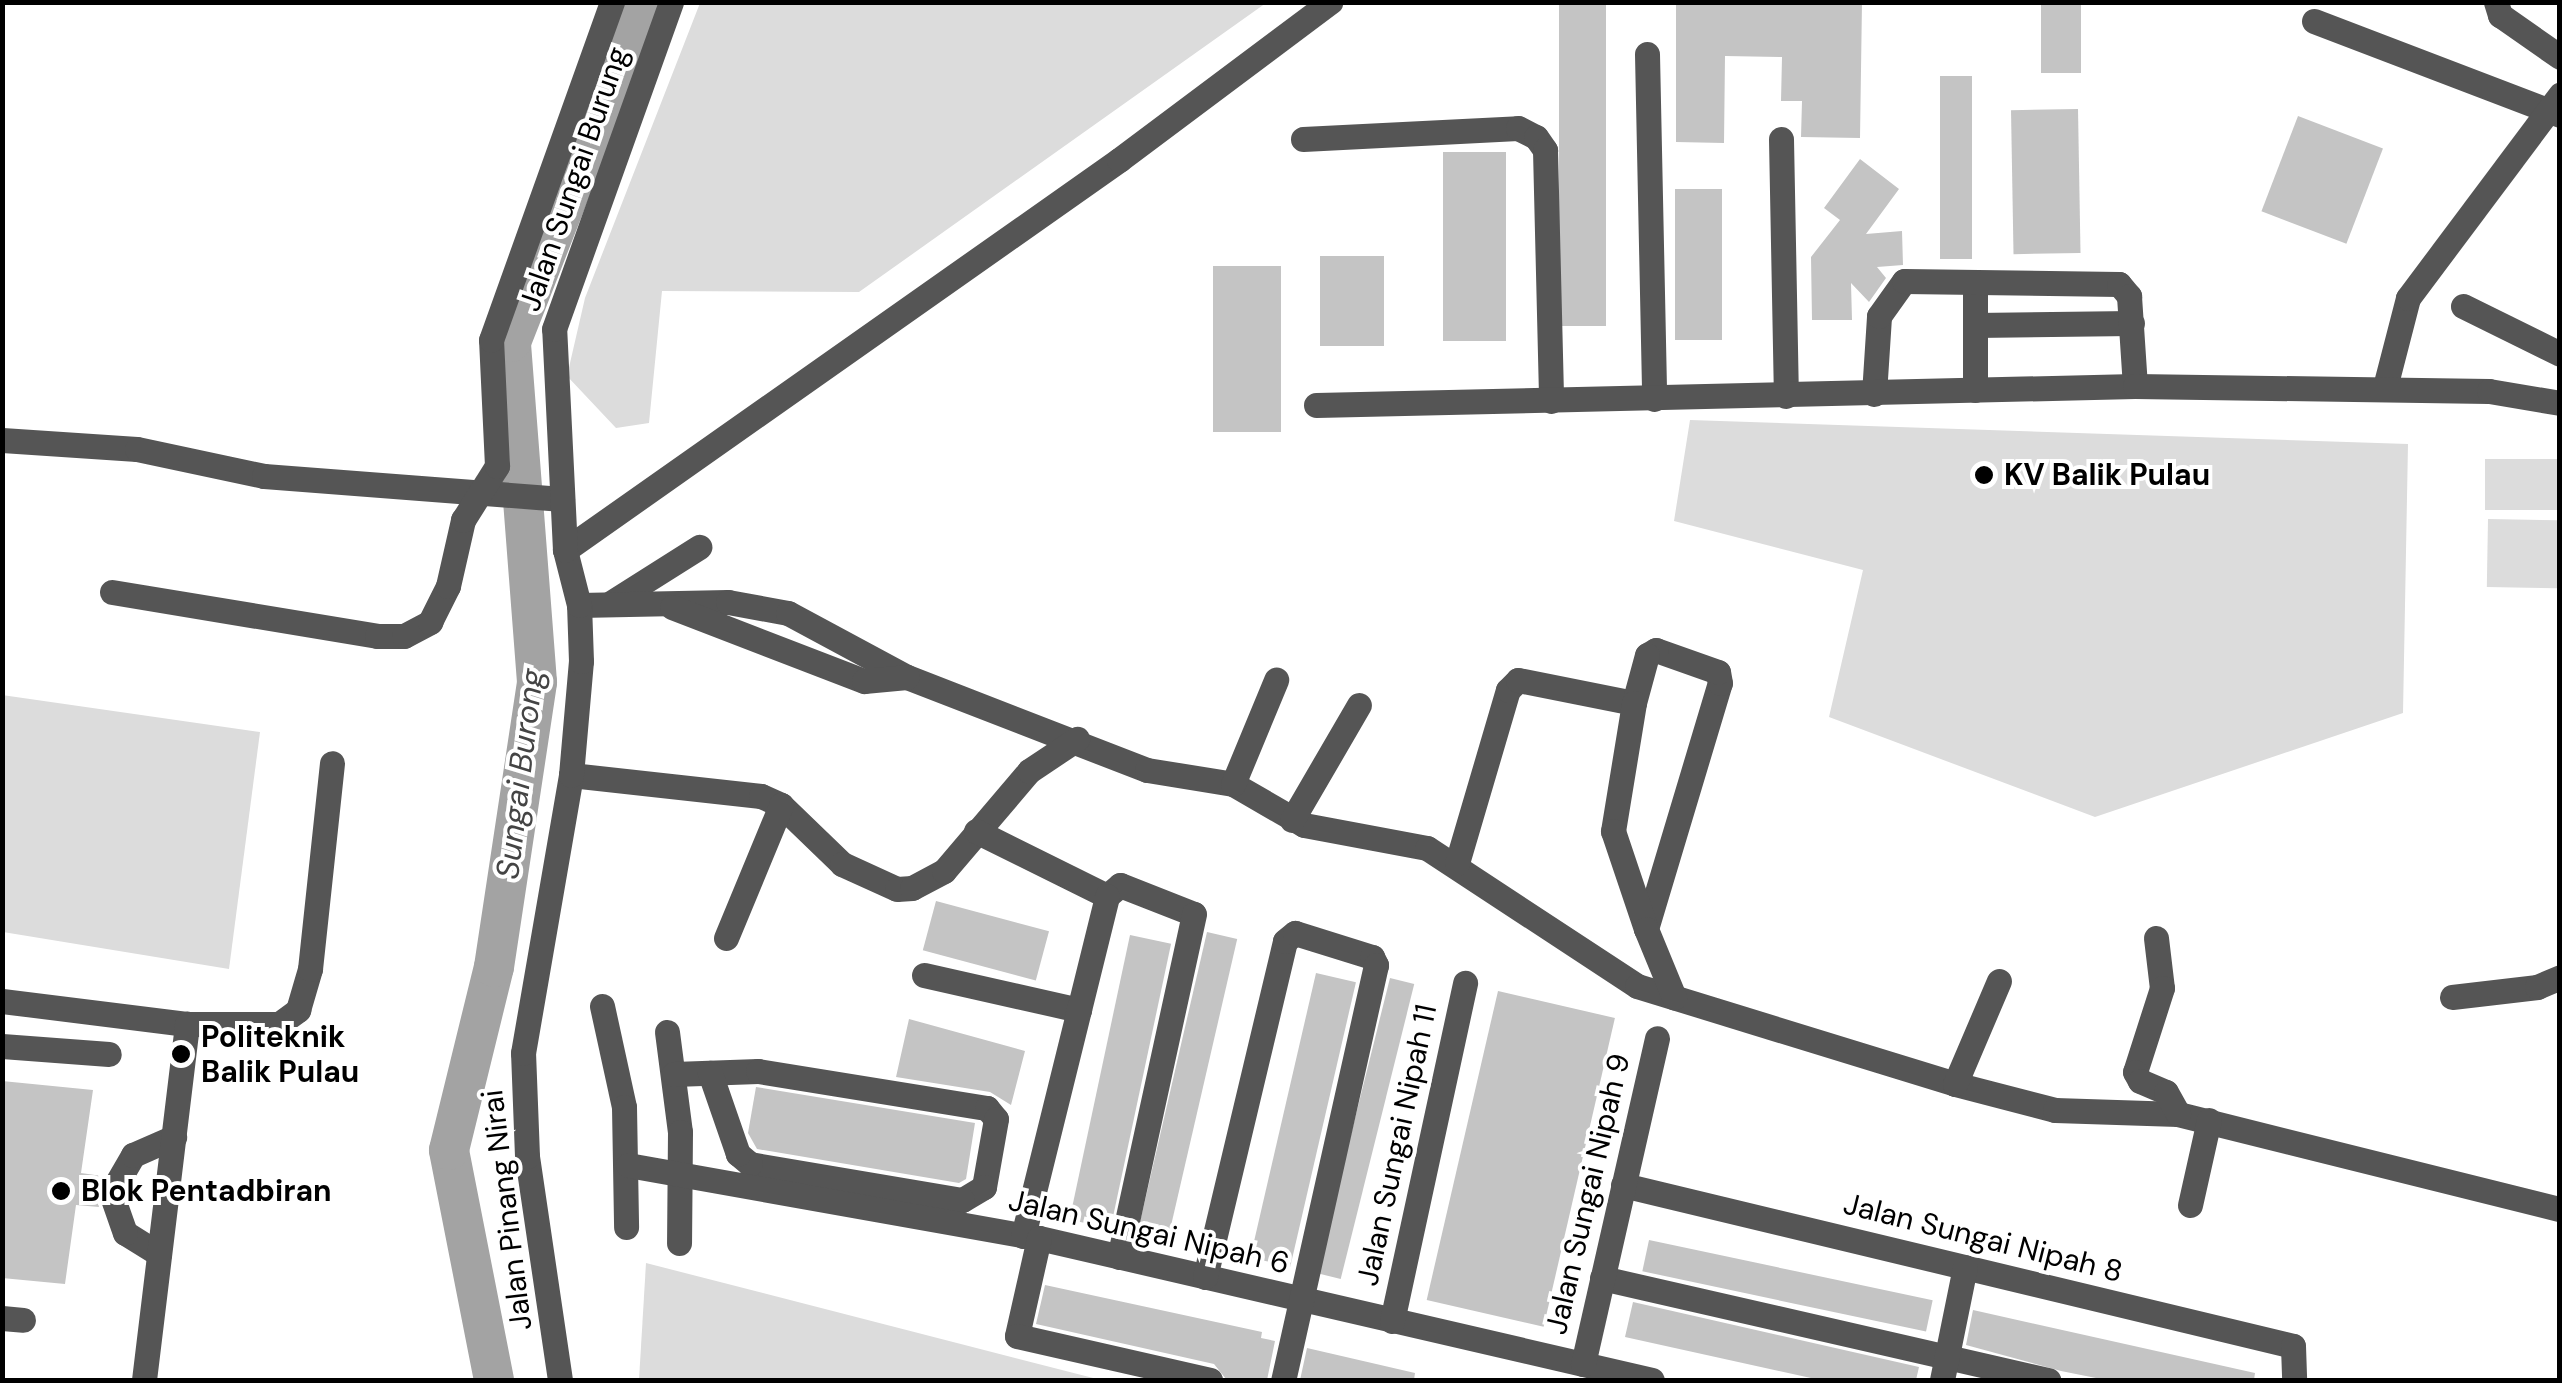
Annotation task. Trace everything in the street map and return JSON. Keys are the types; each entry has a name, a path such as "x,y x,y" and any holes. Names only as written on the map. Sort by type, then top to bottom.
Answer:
{"street":[{"path":"112,592 404,636 430,622 440,608 460,529 487,496 498,445 488,378 490,340 612,2"},
{"name":"Jalan Sungai Burung","path":"557,438 554,329 671,2"},
{"path":"565,550 1119,160 1330,2"},
{"path":"2496,2 2500,15 2560,57"},
{"path":"2314,21 2556,106 2408,298 2385,388"},
{"path":"1647,54 1654,400"},
{"path":"1303,139 1518,128 1536,137 1545,150 1551,401"},
{"path":"1780,139 1786,396"},
{"path":"1874,394 1879,316 1898,285 2109,280 2129,296 2135,386"},
{"path":"1974,390 1975,284"},
{"path":"2462,306 2560,354"},
{"path":"1974,325 2132,323"},
{"path":"1316,405 2135,386 2489,391 2560,403"},
{"name":"Jalan Pinang Nirai","path":"557,438 554,499 578,605 571,775 523,1053 527,1156 560,1380"},
{"path":"2,440 136,448 264,476 554,499"},
{"path":"609,604 699,546"},
{"path":"578,605 672,607 728,602 788,613 907,677 1147,770 1232,784 1292,820 1336,834 1405,841 1457,863 1636,986 1955,1084 2042,1108 2178,1114 2210,1120 2274,1143 2338,1152 2560,1209"},
{"path":"672,607 864,681 907,677"},
{"path":"1646,929 1720,678 1650,651 1634,703 1614,831 1646,929 1674,997"},
{"path":"1232,784 1276,680"},
{"path":"1457,863 1508,690 1518,680 1634,703"},
{"path":"1292,820 1359,705"},
{"path":"571,775 735,790 781,805 822,850 897,889 944,872 1029,771 1077,740"},
{"path":"2,1001 187,1024 279,1024 298,1010 310,969 332,764"},
{"path":"726,938 781,805"},
{"path":"976,831 1108,896"},
{"path":"1119,1257 1194,914 1120,885 1108,896 1079,1010 1031,1237 1017,1336 1210,1380"},
{"path":"1205,1277 1285,942 1295,932 1372,957 1376,965 1298,1299 1283,1380"},
{"path":"2156,938 2162,988 2135,1072 2140,1082 2166,1092 2178,1114"},
{"path":"924,975 1079,1010"},
{"path":"2452,997 2537,986 2560,977"},
{"path":"1955,1084 1999,981"},
{"name":"Jalan Sungai Nipah 11","path":"1392,1320 1465,982"},
{"path":"602,1006 624,1107 628,1165 626,1227"},
{"path":"144,1380 187,1024"},
{"path":"667,1032 674,1074 679,1244"},
{"name":"Jalan Sungai Nipah 9","path":"1583,1364 1657,1038"},
{"path":"2,1046 109,1054"},
{"path":"674,1074 758,1071 992,1110 984,1187 962,1200 750,1164 738,1154 710,1073"},
{"path":"2190,1205 2210,1120"},
{"path":"159,1254 125,1233 111,1193 133,1155 174,1136"},
{"name":"Jalan Sungai Nipah 6","path":"628,1165 1031,1237 1583,1364 1612,1376 1652,1380"},
{"name":"Jalan Sungai Nipah 8","path":"1624,1184 2292,1346 2294,1380"},
{"path":"1944,1368 1966,1268"},
{"path":"1602,1278 1944,1368 2048,1380"}],"shaded area":[{"path":"700,3 1266,3 859,292 662,291 649,423 616,428 567,376 585,298"},
{"path":"1690,420 2408,444 2403,713 2095,817 1829,717 1863,570 1674,521"},
{"path":"2485,459 2559,459 2559,510 2485,510"},
{"path":"2488,519 2559,520 2558,588 2487,587"},
{"path":"2,695 260,732 229,969 3,932"},
{"path":"646,1263 1101,1380 639,1380"}],"building":[{"path":"1559,2 1606,2 1606,326 1559,326"},
{"path":"1676,2 1862,2 1860,138 1801,137 1802,101 1781,101 1782,57 1725,56 1724,143 1676,142"},
{"path":"2041,2 2081,2 2081,73 2041,73"},
{"path":"1940,76 1972,76 1972,259 1940,259"},
{"path":"2078,109 2081,253 2014,254 2011,110"},
{"path":"2298,116 2383,149 2346,244 2261,211"},
{"path":"1443,152 1506,152 1506,341 1443,341"},
{"path":"1860,159 1899,189 1866,234 1902,231 1903,265 1877,267 1886,278 1869,302 1851,283 1852,320 1812,320 1811,257 1840,220 1824,208"},
{"path":"1675,189 1722,189 1722,340 1675,340"},
{"path":"1320,256 1384,256 1384,346 1320,346"},
{"path":"1213,266 1281,266 1281,432 1213,432"},
{"path":"936,901 1049,931 1036,981 923,950"},
{"path":"1207,932 1237,939 1167,1241 1137,1234"},
{"path":"1130,935 1171,944 1111,1228 1069,1220"},
{"path":"1316,973 1356,982 1290,1267 1250,1258"},
{"path":"1390,978 1414,984 1341,1279 1316,1273"},
{"path":"1498,991 1615,1018 1544,1327 1427,1300"},
{"path":"909,1019 1025,1051 1011,1105 990,1092 896,1077"},
{"name":"Blok Pentadbiran","path":"2,1081 93,1090 81,1173 102,1176 95,1191 99,1207 76,1205 65,1284 2,1278"},
{"path":"756,1087 975,1123 966,1179 959,1183 757,1149 748,1133"},
{"path":"1649,1240 1933,1300 1926,1332 1642,1271"},
{"path":"1045,1285 1262,1332 1261,1338 1275,1341 1267,1380 1226,1379 1214,1364 1036,1324"},
{"path":"1633,1302 1919,1367 1916,1380 1820,1380 1625,1337"},
{"path":"1973,1310 2255,1373 2254,1380 2106,1380 2061,1371 1966,1345"},
{"path":"1307,1348 1415,1373 1414,1380 1300,1380"}],"waterway":[{"name":"Sungai Burong","path":"494,1380 449,1150 494,967 537,682 511,342 644,2"}],"place":[{"name":"KV Balik Pulau","path":"1984,475"},
{"name":"Politeknik Balik Pulau","path":"181,1054"},
{"name":"Blok Pentadbiran","path":"61,1191"}]}
